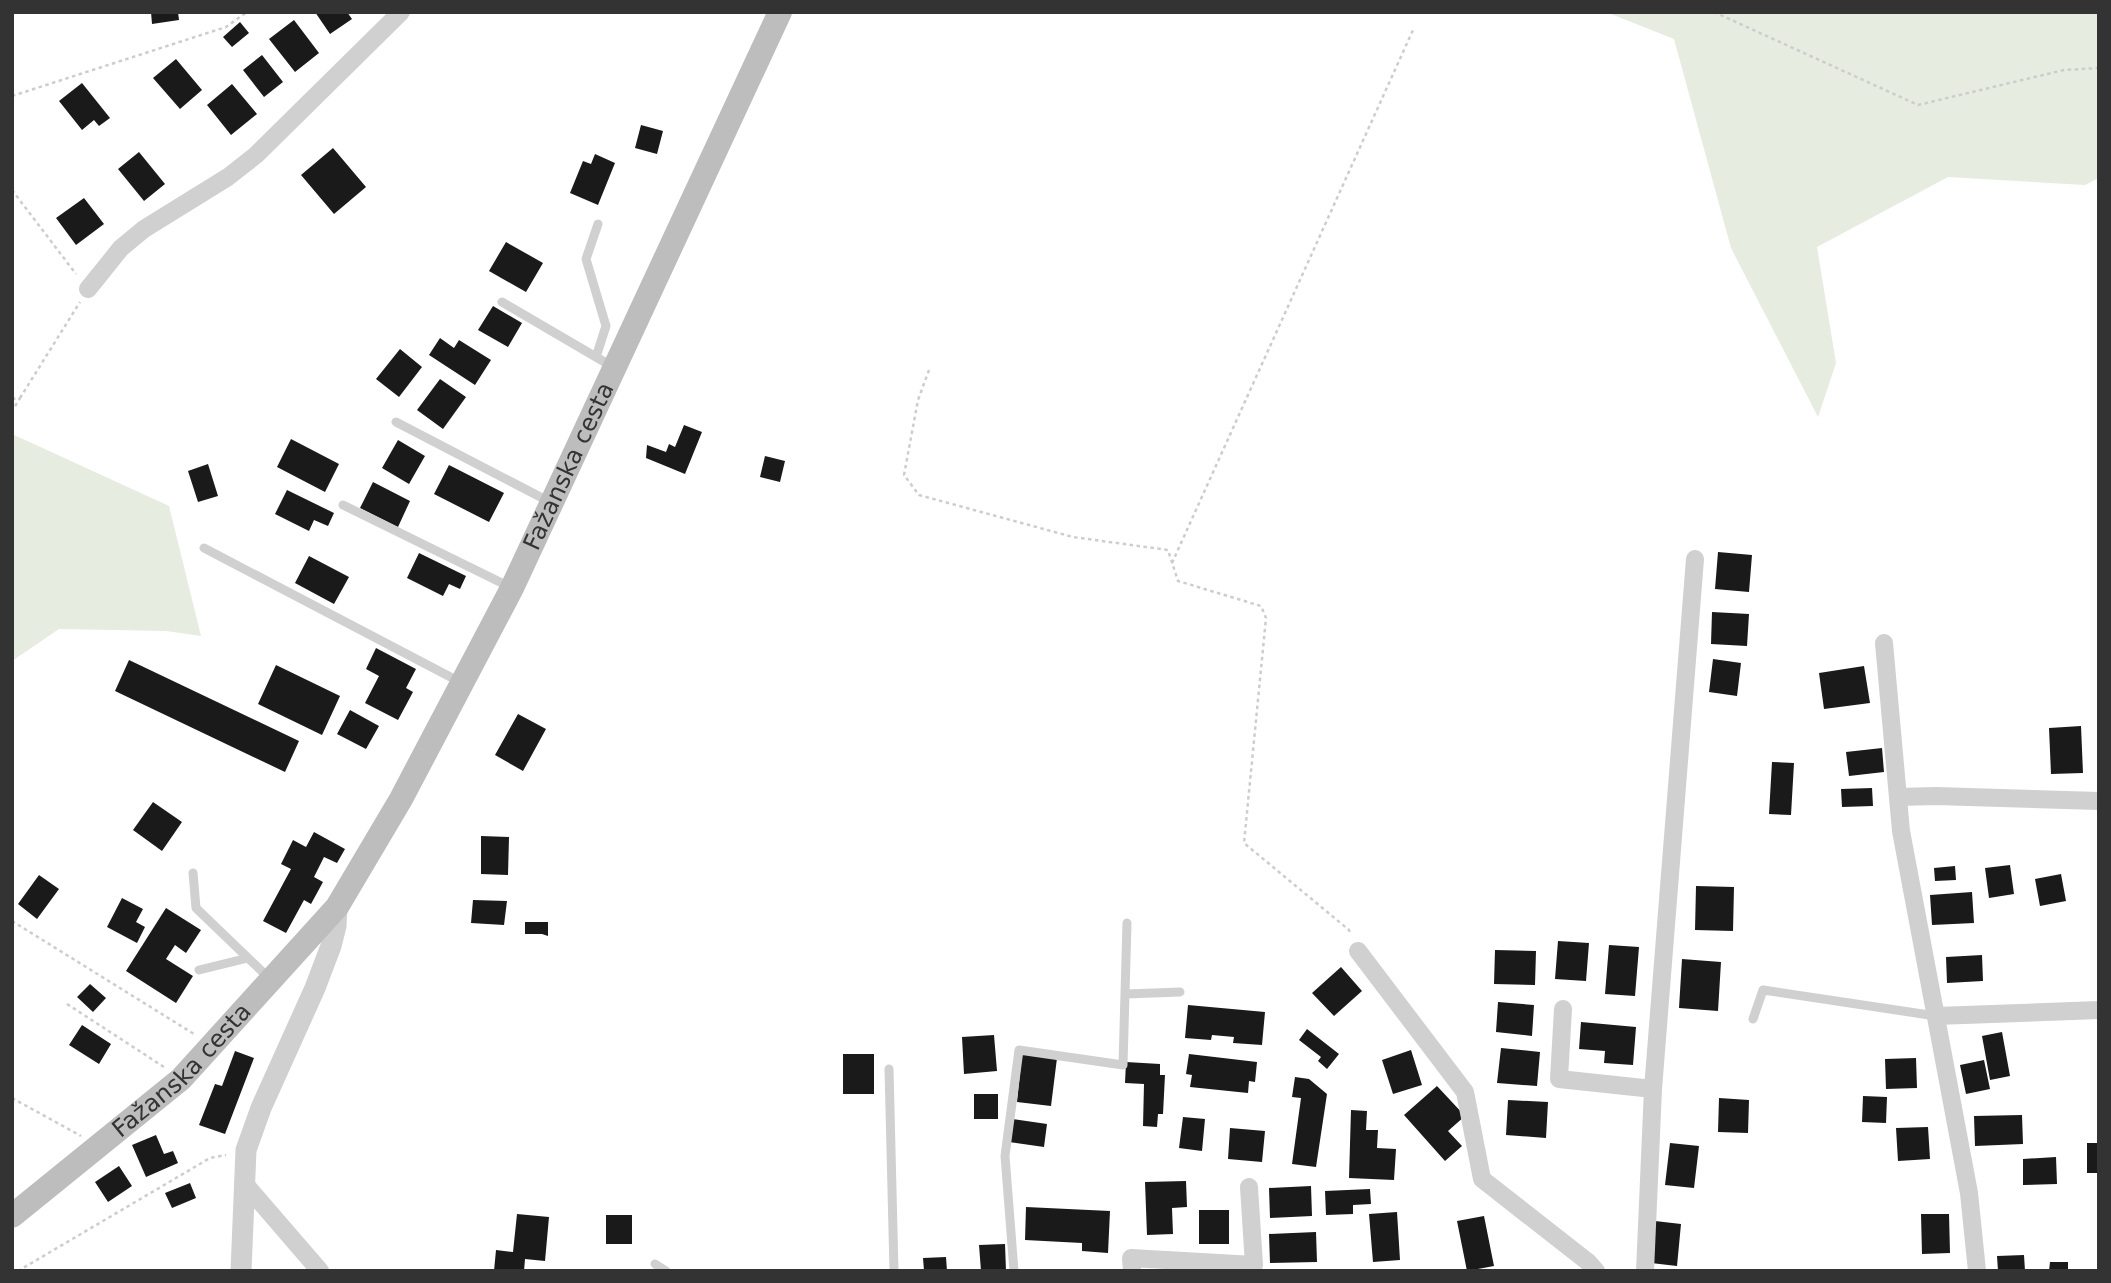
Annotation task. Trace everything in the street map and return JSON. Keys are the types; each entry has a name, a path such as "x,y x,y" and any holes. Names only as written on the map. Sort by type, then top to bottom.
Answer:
{"main road":[{"name":"Fažanska cesta","path":"12,1216 181,1079 337,907 401,799 512,588 551,502 605,363 780,12"}],"street":[{"path":"88,289 121,248 144,229 228,177 256,155 401,12"},
{"path":"1645,1271 1654,1088 1695,559"},
{"path":"1884,643 1901,831 1969,1192 1977,1271"},
{"path":"1898,797 2099,801"},
{"name":"Fažanska cesta","path":"242,1271 246,1150 261,1108 331,946 337,907"},
{"path":"1358,951 1465,1092 1482,1179 1596,1271"},
{"path":"1563,1009 1559,1079 1654,1088"},
{"path":"1936,1016 2099,1010"},
{"path":"244,1183 320,1271"},
{"path":"1132,1271 1131,1258 1254,1265 1249,1187"}],"lane":[{"path":"502,302 605,363 606,326 586,259 598,223"},
{"path":"396,422 551,502"},
{"path":"343,505 512,588"},
{"path":"204,548 462,683"},
{"path":"193,873 196,908 271,980"},
{"path":"1014,1271 1005,1156 1019,1050 1123,1065 1126,923"},
{"path":"199,970 248,958"},
{"path":"1754,1019 1763,990 1936,1016"},
{"path":"1126,994 1180,992"},
{"path":"888,1069 894,1271"},
{"path":"655,1264 666,1271"}],"path":[{"path":"12,96 226,27 247,12"},
{"path":"1714,12 1918,105 2064,70 2099,68"},
{"path":"1172,563 1413,30"},
{"path":"12,190 88,289 12,411"},
{"path":"929,370 918,400 904,475 919,495 1073,537 1168,550 1178,581 1261,606 1266,618 1244,843 1349,930 1358,951"},
{"path":"12,399 20,398"},
{"path":"12,921 212,1045"},
{"path":"67,1004 181,1079"},
{"path":"12,1098 99,1146"},
{"path":"18,1271 211,1158 246,1150"}],"shaded area":[{"path":"1606,12 2099,12 2099,178 2085,185 1948,177 1817,247 1836,363 1818,417 1731,248 1674,39"},
{"path":"12,434 169,506 201,636 166,631 59,629 12,661"}],"building":[{"path":"151,12 178,12 179,20 152,24"},
{"path":"315,12 347,12 352,19 330,34"},
{"path":"294,20 319,53 295,72 269,39"},
{"path":"240,22 249,33 232,47 223,37"},
{"path":"262,55 283,82 264,97 243,70"},
{"path":"176,59 202,90 180,109 153,78"},
{"path":"82,83 110,118 99,126 94,120 82,130 59,101"},
{"path":"232,84 257,114 231,135 207,105"},
{"path":"641,125 663,131 657,154 635,148"},
{"path":"333,148 366,187 334,214 301,175"},
{"path":"139,152 165,184 144,201 118,169"},
{"path":"595,154 615,163 598,205 570,193 583,161 591,164"},
{"path":"84,198 104,224 76,245 56,218"},
{"path":"506,242 543,263 526,292 489,271"},
{"path":"493,306 522,323 508,347 478,330"},
{"path":"440,338 454,348 459,340 491,360 475,385 429,355"},
{"path":"400,349 422,367 399,397 376,379"},
{"path":"440,379 466,397 443,429 417,410"},
{"path":"684,425 702,432 685,474 646,458 647,445 666,452 669,444 675,447"},
{"path":"291,439 339,464 325,492 277,467"},
{"path":"398,440 425,456 409,484 382,468"},
{"path":"765,456 785,461 780,482 760,477"},
{"path":"208,464 218,496 198,502 188,471"},
{"path":"449,465 504,493 489,522 434,494"},
{"path":"373,482 410,501 398,527 360,508"},
{"path":"287,490 334,513 328,526 314,520 309,531 275,514"},
{"path":"1718,552 1752,555 1749,592 1715,589"},
{"path":"419,553 466,576 460,589 449,584 443,596 407,578"},
{"path":"309,556 349,577 334,604 295,583"},
{"path":"1712,612 1749,614 1747,646 1711,644"},
{"path":"376,648 416,669 406,688 413,692 398,720 365,703 379,676 366,669"},
{"path":"1713,659 1741,663 1737,696 1709,692"},
{"path":"129,660 299,741 285,772 115,691"},
{"path":"276,665 340,696 322,735 258,704"},
{"path":"1864,666 1870,703 1824,709 1819,673"},
{"path":"350,710 379,726 366,749 337,734"},
{"path":"518,714 546,729 523,771 495,755"},
{"path":"2081,726 2083,773 2051,774 2049,728"},
{"path":"1882,748 1884,772 1849,776 1846,752"},
{"path":"1772,762 1794,763 1791,815 1769,814"},
{"path":"1872,788 1873,806 1842,807 1841,789"},
{"path":"153,802 182,822 162,851 133,830"},
{"path":"314,832 345,849 337,863 324,857 314,877 323,882 311,904 304,900 286,933 263,921 291,869 281,864 293,840 306,847"},
{"path":"481,836 509,837 508,875 481,874"},
{"path":"2010,865 2014,894 1989,898 1985,868"},
{"path":"1955,866 1956,880 1935,881 1934,868"},
{"path":"2061,874 2066,901 2040,906 2035,879"},
{"path":"39,875 59,889 37,919 18,904"},
{"path":"1696,886 1734,887 1733,931 1695,930"},
{"path":"1972,892 1974,923 1932,925 1930,895"},
{"path":"122,898 143,909 136,922 145,927 137,943 107,927"},
{"path":"473,900 507,901 504,925 471,923"},
{"path":"166,908 201,930 186,953 175,945 166,959 193,976 176,1003 126,971"},
{"path":"525,922 548,922 548,936 525,934"},
{"path":"1558,941 1589,943 1586,981 1555,979"},
{"path":"1609,945 1639,947 1635,996 1605,994"},
{"path":"1495,950 1536,951 1535,985 1494,984"},
{"path":"1982,955 1983,981 1947,983 1946,957"},
{"path":"1682,959 1721,962 1718,1011 1679,1008"},
{"path":"1341,967 1362,991 1334,1016 1312,993"},
{"path":"90,984 106,998 93,1012 77,997"},
{"path":"1498,1002 1534,1005 1532,1036 1496,1032"},
{"path":"1188,1005 1265,1012 1262,1045 1233,1043 1234,1037 1212,1035 1211,1040 1185,1038"},
{"path":"1581,1022 1636,1027 1633,1065 1604,1063 1605,1051 1579,1049"},
{"path":"82,1025 111,1044 99,1064 69,1045"},
{"path":"1307,1029 1339,1054 1327,1069 1318,1061 1321,1057 1299,1040"},
{"path":"2002,1032 2010,1076 1990,1080 1982,1036"},
{"path":"994,1035 997,1071 964,1074 962,1037"},
{"path":"1501,1048 1540,1052 1537,1086 1497,1083"},
{"path":"1411,1050 1422,1085 1393,1094 1382,1060"},
{"path":"235,1051 254,1058 225,1134 199,1125 215,1084 222,1086"},
{"path":"843,1054 874,1054 874,1094 843,1094"},
{"path":"1022,1054 1057,1058 1051,1106 1017,1102"},
{"path":"1189,1054 1257,1062 1255,1082 1249,1081 1248,1093 1190,1087 1192,1075 1186,1074"},
{"path":"1916,1058 1917,1088 1886,1089 1885,1059"},
{"path":"1984,1060 1990,1089 1966,1094 1960,1065"},
{"path":"1126,1062 1160,1064 1160,1075 1165,1075 1163,1114 1158,1114 1157,1127 1143,1126 1144,1084 1125,1083"},
{"path":"1295,1077 1309,1079 1327,1094 1316,1167 1292,1164 1301,1098 1292,1097"},
{"path":"1437,1086 1465,1116 1448,1131 1462,1146 1445,1161 1404,1115"},
{"path":"974,1094 998,1094 998,1119 974,1119"},
{"path":"1863,1096 1887,1097 1886,1123 1862,1122"},
{"path":"1719,1098 1749,1100 1748,1133 1718,1132"},
{"path":"1508,1100 1548,1102 1546,1138 1506,1135"},
{"path":"1351,1110 1367,1111 1366,1130 1378,1130 1377,1148 1396,1149 1394,1180 1349,1178"},
{"path":"2022,1115 2023,1144 1975,1146 1974,1116"},
{"path":"1183,1117 1205,1119 1202,1151 1179,1148"},
{"path":"1012,1119 1047,1124 1044,1147 1009,1142"},
{"path":"1928,1127 1930,1159 1898,1161 1896,1128"},
{"path":"1230,1128 1265,1131 1262,1162 1228,1159"},
{"path":"156,1135 164,1154 173,1151 178,1163 146,1177 132,1145"},
{"path":"1670,1143 1699,1146 1694,1188 1665,1185"},
{"path":"2087,1143 2099,1143 2099,1173 2087,1173"},
{"path":"2056,1157 2057,1184 2023,1185 2023,1159"},
{"path":"119,1166 132,1186 108,1202 95,1182"},
{"path":"1186,1181 1187,1207 1172,1208 1173,1234 1147,1235 1145,1182"},
{"path":"190,1183 196,1198 172,1208 165,1193"},
{"path":"1311,1186 1312,1216 1270,1218 1269,1188"},
{"path":"1370,1189 1371,1204 1353,1205 1353,1214 1326,1215 1325,1191"},
{"path":"1026,1207 1110,1211 1108,1253 1082,1251 1082,1243 1025,1240"},
{"path":"1199,1210 1229,1210 1229,1244 1199,1244"},
{"path":"1397,1212 1400,1260 1373,1262 1369,1214"},
{"path":"517,1214 549,1217 545,1261 525,1259 524,1271 494,1271 496,1250 513,1252"},
{"path":"1921,1214 1949,1214 1950,1253 1922,1254"},
{"path":"606,1215 632,1215 632,1244 606,1244"},
{"path":"1484,1216 1494,1266 1467,1271 1457,1221"},
{"path":"1655,1221 1681,1224 1677,1266 1651,1263"},
{"path":"1316,1232 1317,1262 1270,1263 1269,1234"},
{"path":"1005,1244 1006,1271 981,1271 979,1245"},
{"path":"2024,1255 2025,1271 1998,1271 1997,1256"},
{"path":"946,1257 947,1271 924,1271 923,1258"},
{"path":"2050,1262 2068,1262 2068,1271 2049,1271"}]}
